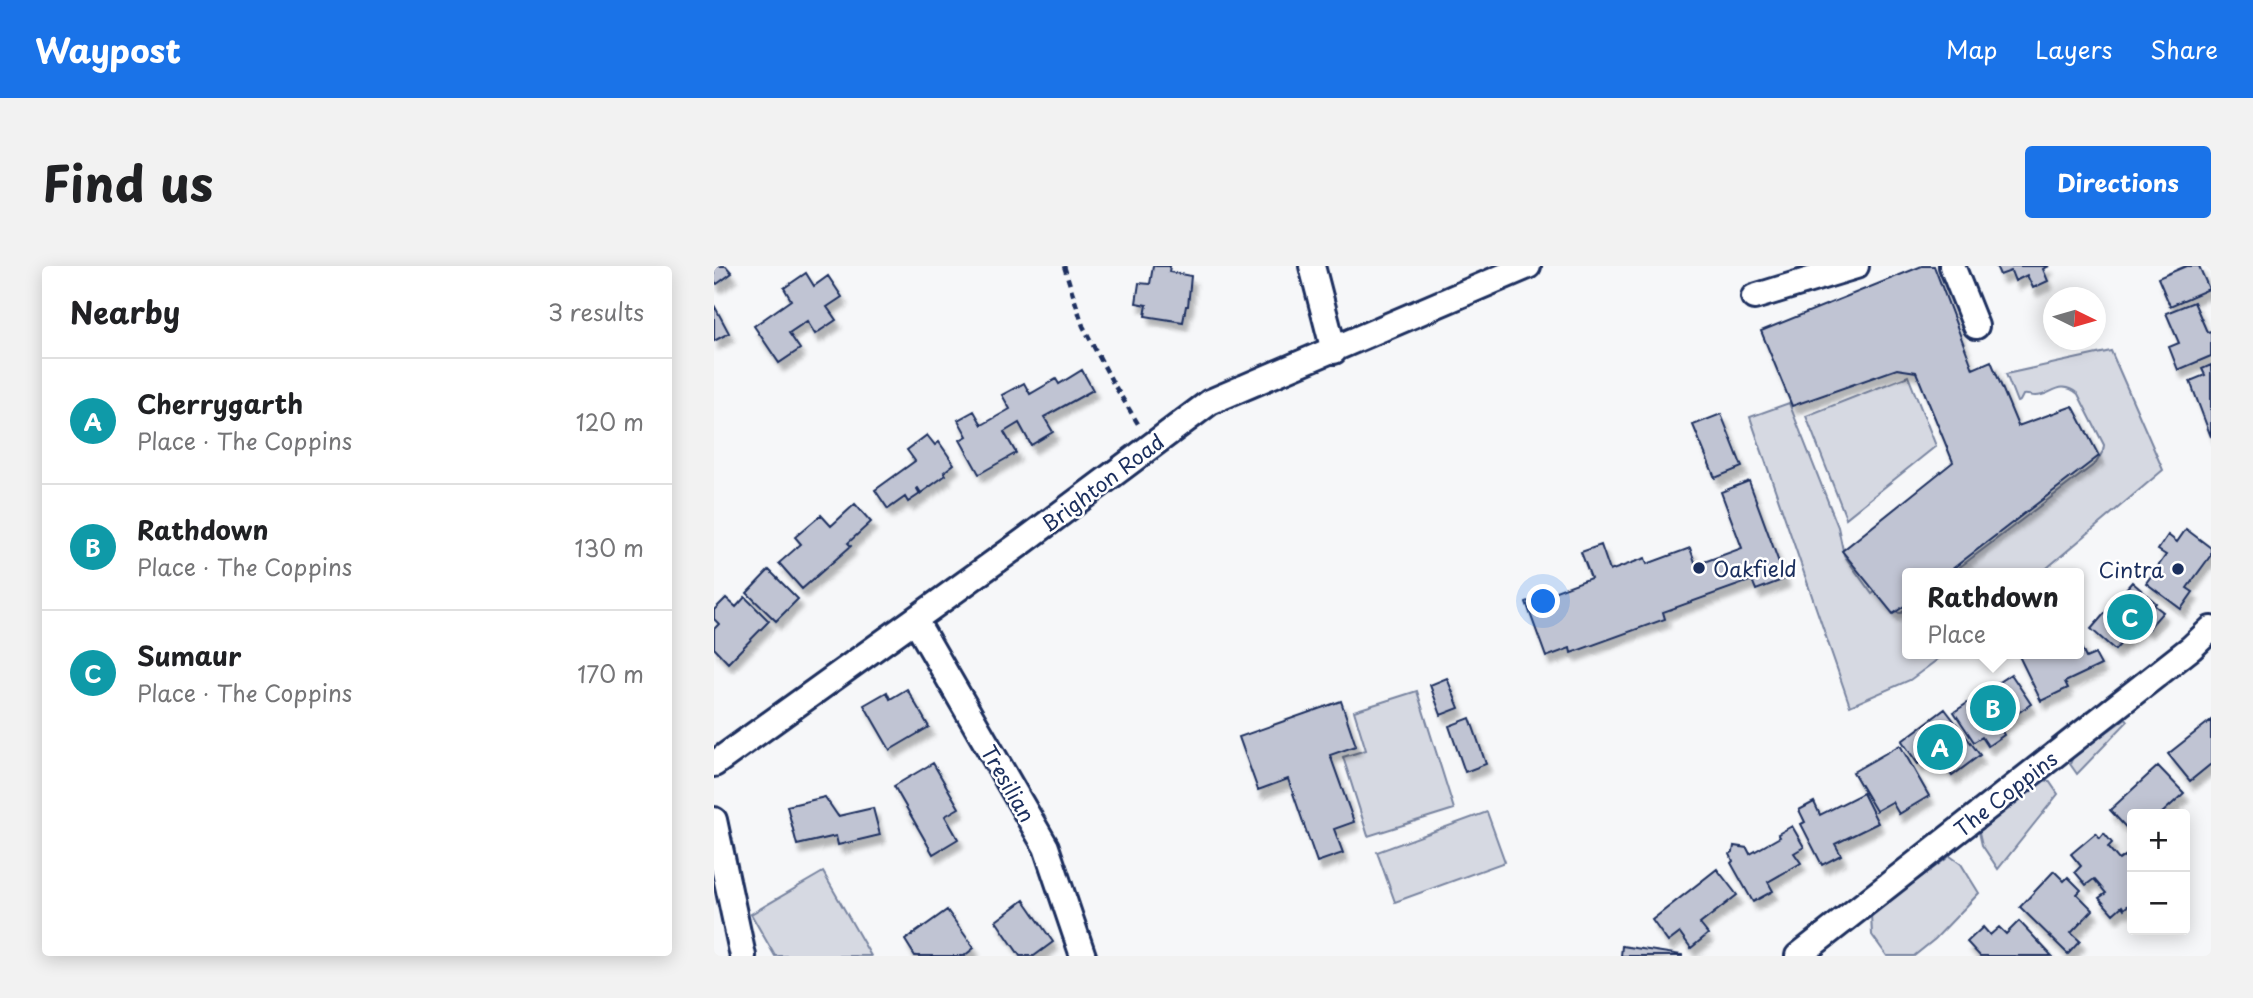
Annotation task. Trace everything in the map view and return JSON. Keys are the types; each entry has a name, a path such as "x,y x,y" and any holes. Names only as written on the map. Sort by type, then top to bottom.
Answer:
{"street":[{"path":"1312,266 1334,351"},
{"path":"1952,266 1976,326"},
{"name":"Brighton Road","path":"714,764 915,620 1210,402 1334,351 1523,267"},
{"path":"1754,297 1851,267"},
{"name":"Tresilian","path":"915,620 1046,847 1083,956"},
{"name":"The Coppins","path":"1798,956 2191,648 2211,629"},
{"path":"714,820 743,956"}],"path":[{"path":"1064,266 1083,326 1151,446"}],"shaded area":[{"path":"2111,351 2163,470 2047,568 1959,568 2096,463 2103,451 2104,445 2078,394 2060,388 2041,396 2023,395 2017,402 2006,374"},
{"path":"1908,376 1936,446 1846,518 1806,416"},
{"path":"1789,403 1838,527 1844,555 1872,594 1876,591 1892,612 1902,612 1902,659 1938,659 1910,680 1850,706 1750,417"},
{"path":"1417,691 1454,809 1368,836 1343,757 1366,750 1354,711"},
{"path":"2126,718 2128,721 2077,774 2070,764 2073,757"},
{"path":"2042,780 2049,781 2058,794 1998,869 1982,845 1979,832"},
{"path":"1487,812 1505,862 1395,902 1377,852"},
{"path":"1950,856 1961,864 1979,893 1935,939 1914,956 1887,956 1872,935 1871,914"},
{"path":"823,872 871,956 775,956 751,914"}],"building":[{"path":"714,266 726,266 732,273 717,284 714,281"},
{"path":"1153,266 1170,266 1169,272 1191,276 1188,306 1183,322 1145,316 1147,305 1136,303 1139,283 1150,284"},
{"path":"1922,266 1934,266 1973,369 1991,361 2018,426 2073,406 2099,456 1953,568 1902,568 1902,608 1893,614 1842,551 1953,462 1916,372 1897,369 1792,406 1761,331"},
{"path":"1996,266 2049,266 2043,269 2048,281 2033,288 2027,275 2015,281 2011,271 2000,275"},
{"path":"2186,266 2199,266 2209,289 2170,306 2158,278"},
{"path":"806,273 814,286 828,276 842,297 827,307 836,320 815,334 807,321 789,333 800,349 779,363 754,326 791,300 784,288"},
{"path":"2194,302 2207,332 2211,331 2211,356 2178,370 2169,347 2179,343 2166,313"},
{"path":"714,305 729,333 714,341"},
{"path":"2211,365 2211,437 2190,381 2205,375 2202,369"},
{"path":"1082,370 1093,390 1044,417 1053,432 1031,445 1019,423 1004,432 1016,453 979,474 960,440 967,436 958,420 974,411 982,425 1010,409 1002,395 1024,383 1030,394 1056,379 1059,384"},
{"path":"1721,414 1742,467 1715,478 1693,425"},
{"path":"927,435 935,445 939,442 954,464 944,472 946,475 921,493 918,488 920,494 908,502 905,497 888,509 875,490 915,461 907,450"},
{"name":"Oakfield","path":"1749,481 1785,579 1756,590 1752,580 1663,612 1665,619 1571,653 1570,648 1546,657 1526,602 1591,578 1581,552 1601,545 1610,571 1645,558 1647,564 1690,548 1696,565 1742,548 1721,492"},
{"path":"855,504 871,522 848,543 851,546 802,589 779,563 801,544 795,537 821,515 831,526"},
{"name":"Cintra","path":"2186,529 2211,548 2211,555 2187,588 2193,592 2181,609 2146,583 2166,555 2158,550 2168,535 2177,542"},
{"path":"769,570 798,599 776,621 747,593"},
{"path":"2132,582 2163,612 2148,629 2140,622 2115,650 2091,629"},
{"path":"745,597 769,621 728,663 714,648 714,629 719,624 714,619 714,610 726,598 736,607"},
{"path":"2084,654 2086,658 2095,654 2101,665 2065,682 2068,688 2041,701 2020,659 2084,659"},
{"path":"2011,674 2031,704 1999,726 2004,735 1988,746 1982,737 1974,742 1954,712"},
{"path":"1447,678 1459,708 1441,715 1430,685"},
{"path":"907,689 929,727 890,750 864,705 887,692 890,699"},
{"path":"1341,701 1356,746 1330,755 1354,822 1334,829 1343,853 1317,862 1288,779 1258,790 1239,737"},
{"path":"1945,709 1980,755 1952,776 1934,752 1918,764 1902,741"},
{"path":"1470,718 1486,764 1465,772 1449,726"},
{"path":"2211,720 2211,764 2190,781 2168,754"},
{"path":"1900,745 1929,796 1899,814 1892,802 1876,811 1853,772"},
{"path":"933,763 959,808 945,816 958,839 933,854 894,786"},
{"path":"2158,766 2184,793 2166,809 2127,809 2127,829 2110,810"},
{"path":"1863,793 1878,823 1835,844 1841,855 1822,865 1801,824 1805,822 1799,810 1814,802 1820,815"},
{"path":"825,797 838,816 873,808 880,835 838,845 836,836 797,845 787,806"},
{"path":"1792,826 1804,847 1794,853 1801,863 1768,882 1773,891 1753,902 1731,863 1733,861 1730,854 1734,846 1747,848 1750,854 1780,837 1778,834"},
{"path":"2096,833 2100,838 2104,833 2112,843 2108,847 2119,860 2127,854 2127,906 2124,909 2122,906 2113,914 2099,898 2106,893 2094,879 2086,885 2075,872 2081,866 2071,854"},
{"path":"1717,869 1737,895 1700,924 1708,934 1691,948 1680,933 1668,942 1652,920"},
{"path":"2054,871 2064,881 2068,877 2081,890 2077,894 2093,910 2071,933 2080,941 2068,954 2020,907"},
{"path":"1024,900 1053,942 1034,956 1020,956 996,921"},
{"path":"947,910 974,948 964,956 915,956 905,940"},
{"path":"2019,921 2052,956 1980,956 1967,942 1983,927 1990,935 1999,927 2006,934"},
{"path":"1622,946 1682,955 1682,956 1621,956"}],"place":[{"name":"Oakfield","path":"1699,568"},
{"name":"Cintra","path":"2178,569"},
{"name":"Sumaur","path":"2130,617"},
{"name":"Rathdown","path":"1993,708"},
{"name":"Cherrygarth","path":"1940,747"}]}
